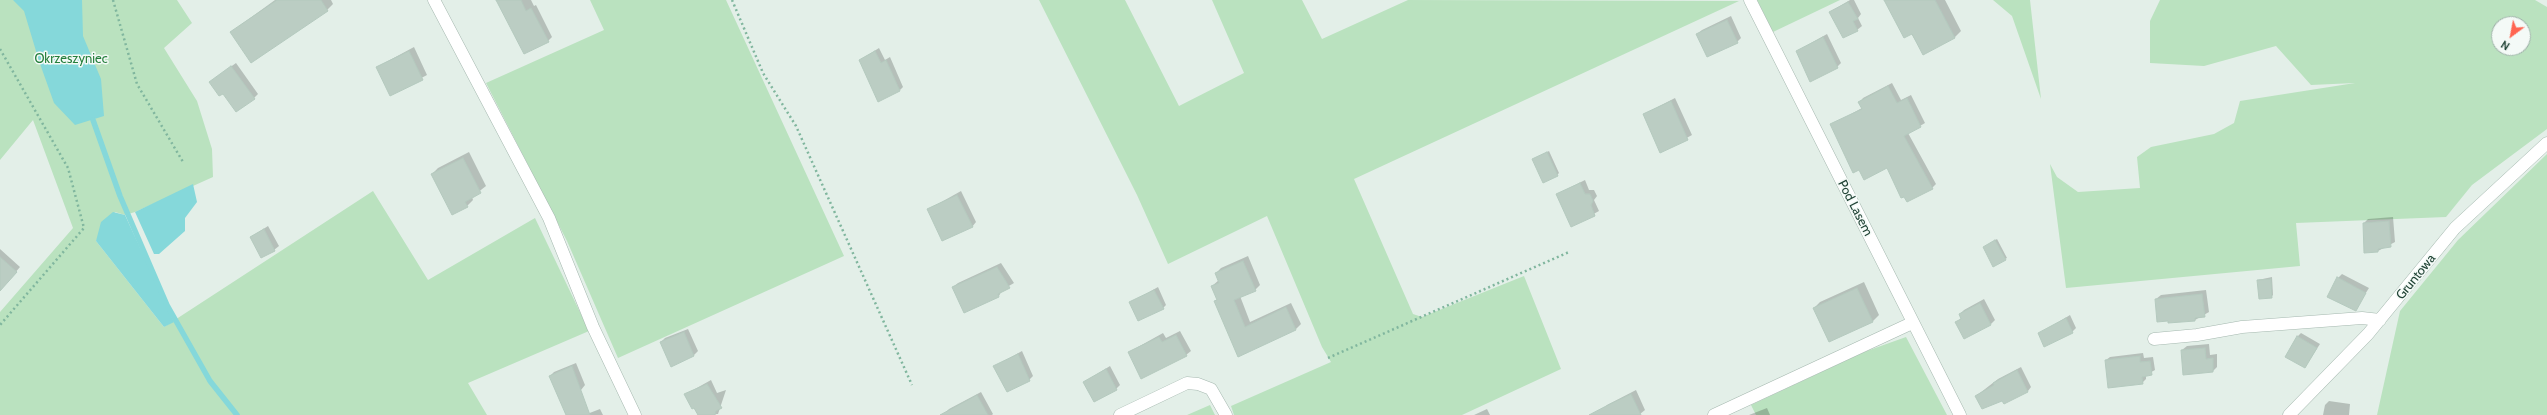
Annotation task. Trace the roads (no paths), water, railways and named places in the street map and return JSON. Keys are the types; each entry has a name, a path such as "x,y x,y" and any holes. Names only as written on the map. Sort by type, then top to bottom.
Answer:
{"street":[{"path":"434,0 549,218 593,327 635,415"},
{"name":"Pod Lasem","path":"1750,0 1912,323 1960,415"},
{"name":"Gruntowa","path":"2289,415 2380,320 2455,228 2547,143"},
{"path":"2154,339 2197,335 2242,327 2362,318 2380,320"},
{"path":"1714,415 1912,323"},
{"path":"1120,415 1187,383 1198,384 1211,389 1226,415"}],"water":[{"path":"13,0 82,0 83,36 101,79 104,116 75,125 54,103 39,61 24,11"},
{"path":"193,184 197,202 185,218 185,231 159,254 154,254 135,212"},
{"path":"113,212 125,215 174,322 164,327 96,241 101,222"}],"waterway":[{"path":"93,120 120,196 167,305 210,381 237,415"}],"park label":[{"name":"Okrzeszyniec","path":"71,59"}]}
